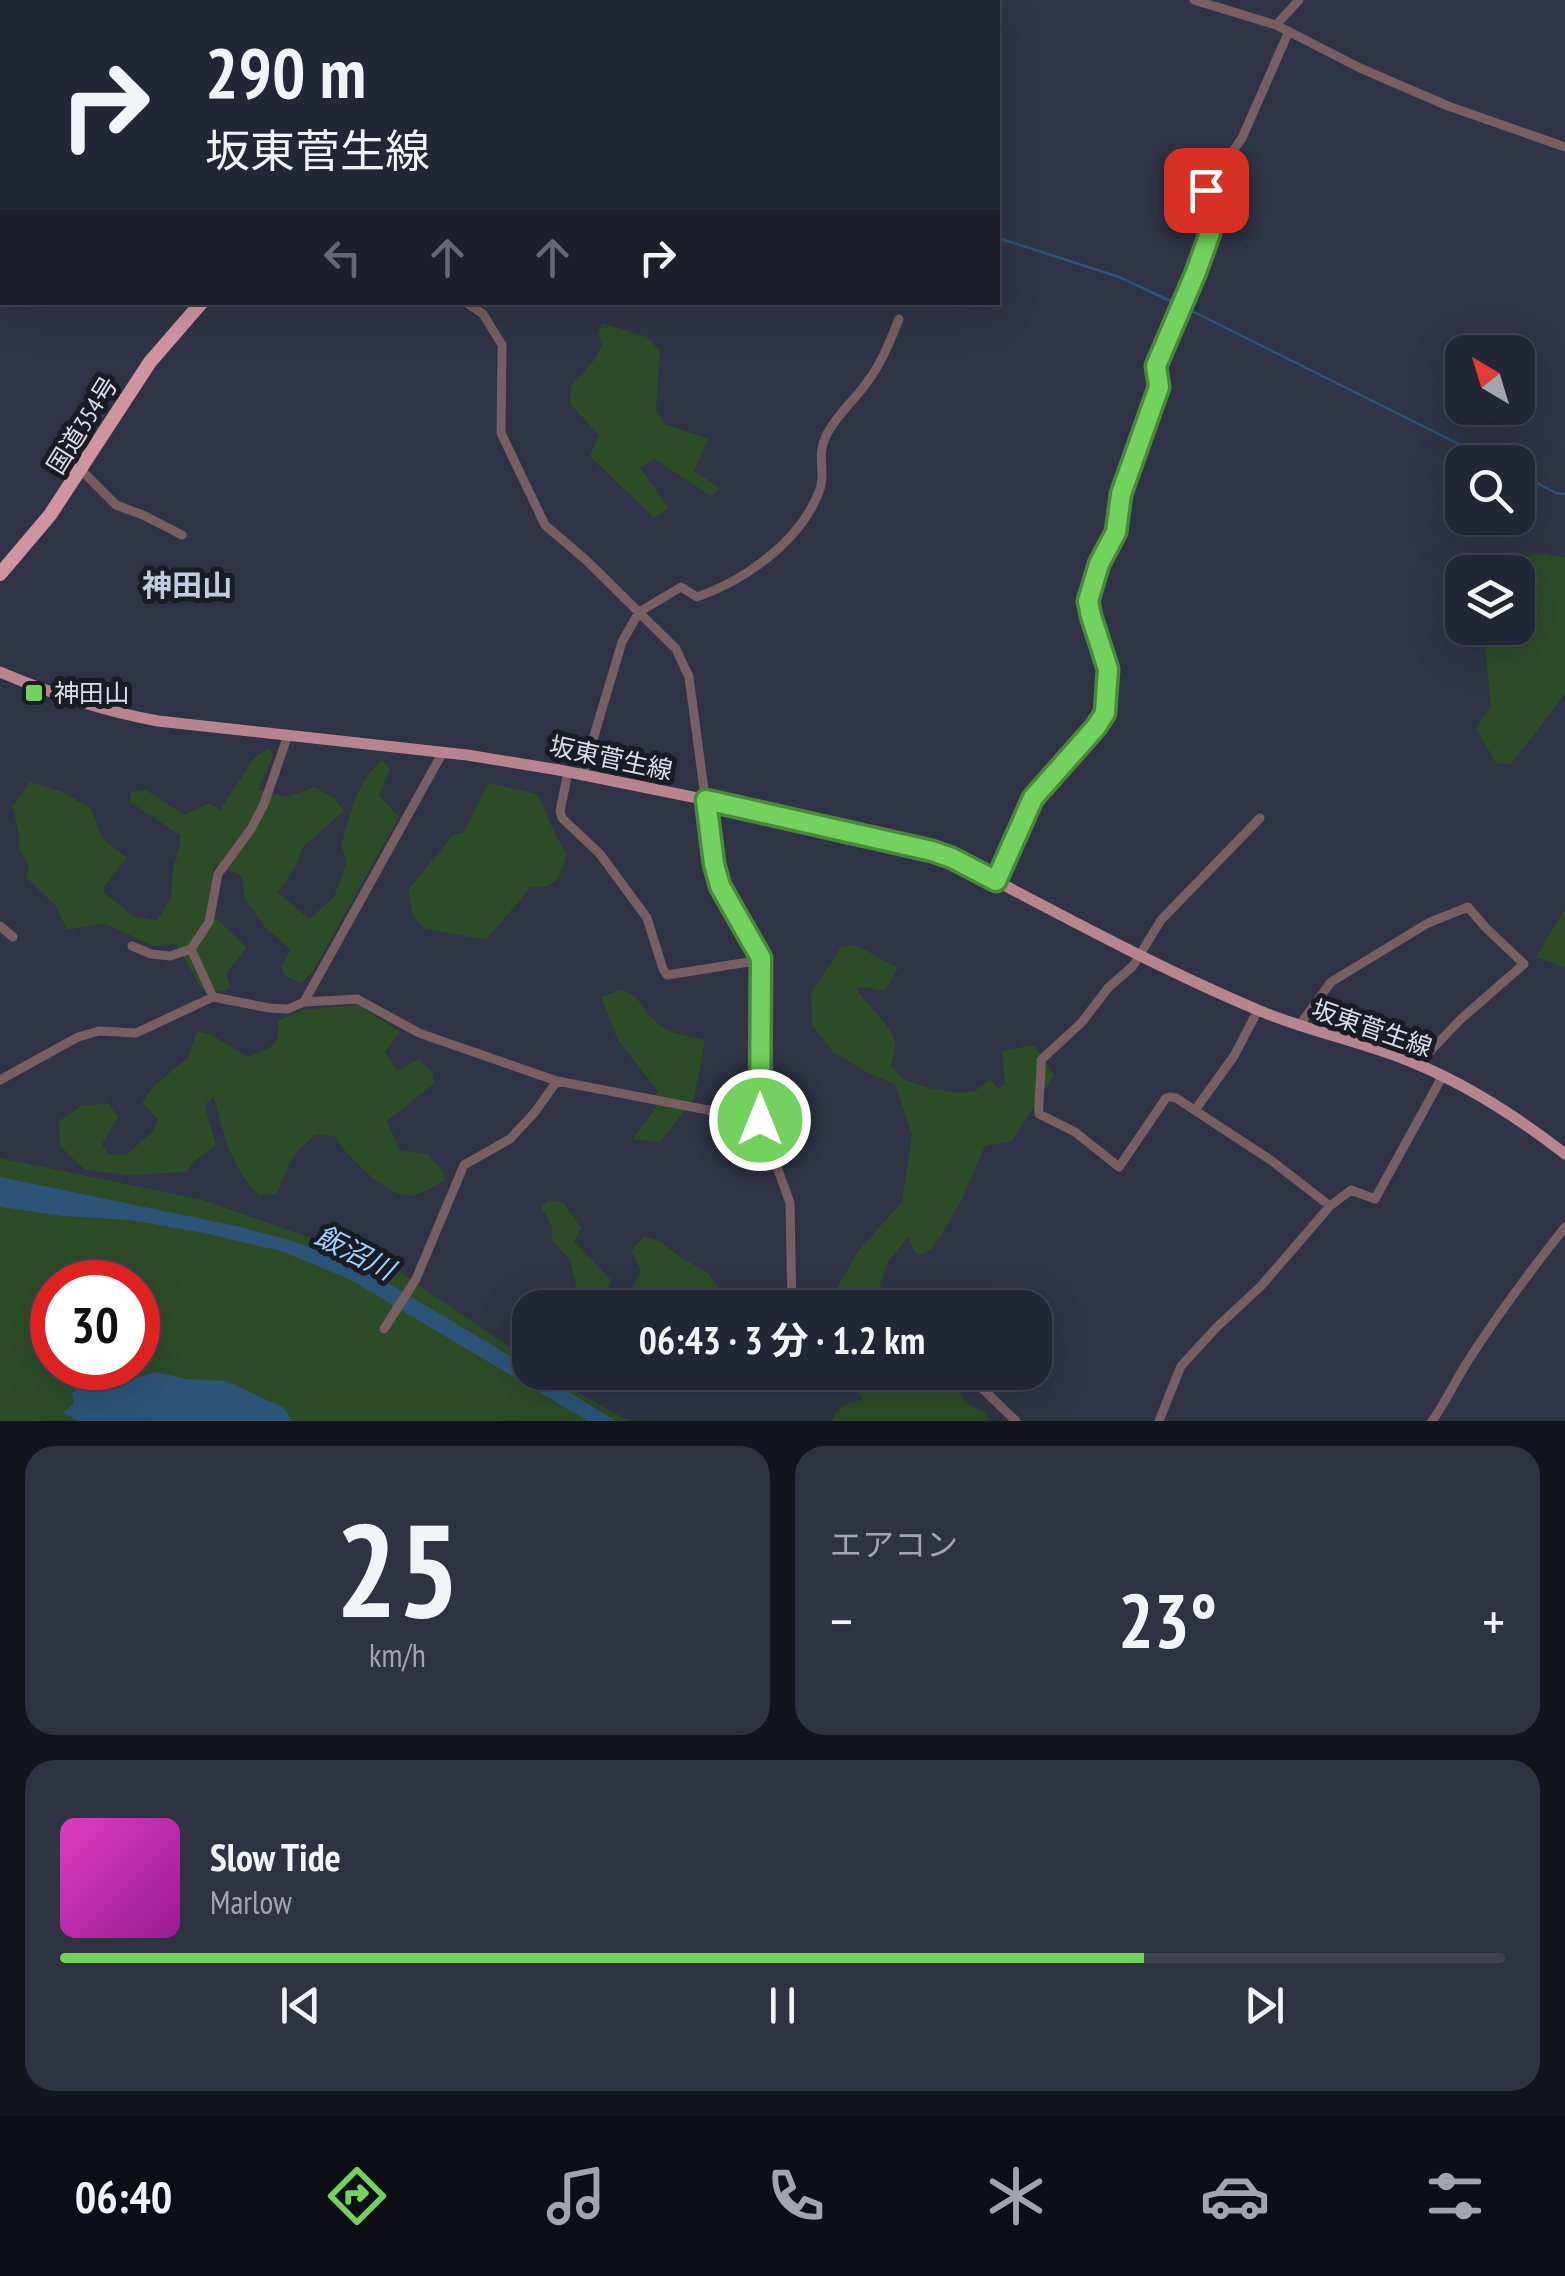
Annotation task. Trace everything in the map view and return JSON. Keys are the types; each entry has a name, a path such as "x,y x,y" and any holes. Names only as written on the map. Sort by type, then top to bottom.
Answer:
{"highway":[{"name":"国道354号","path":"0,574 50,516 150,362 199,305"}],"main road":[{"name":"坂東菅生線","path":"0,672 65,698 158,721 442,752 568,772 932,851 1195,983 1466,1087 1520,1119 1565,1154"}],"street":[{"path":"1194,0 1276,25 1360,68 1448,106 1565,146"},
{"path":"1276,25 1299,0"},
{"path":"996,881 1033,798 1105,713 1108,669 1088,601 1099,564 1116,532 1121,494 1159,387 1156,366 1210,233 1206,190 1242,138 1288,31"},
{"path":"470,305 483,314 502,345 501,433 545,524 676,649 689,677 714,864 720,886 762,960 760,1120 790,1203 792,1290"},
{"path":"582,776 622,642 639,612 681,586 696,597 722,588 781,548 822,484 820,451 827,434 866,384 886,352 899,319"},
{"path":"80,469 116,505 182,535"},
{"path":"132,946 170,956 191,949 209,922 218,874 264,804 288,735"},
{"path":"304,1002 442,752"},
{"path":"568,772 562,818 600,854 647,918 667,975 762,960"},
{"path":"1260,818 1161,920 1132,966 1108,988 1082,1022 1041,1060 1039,1114 1076,1132 1118,1167 1170,1096 1272,1161 1330,1206"},
{"path":"1300,1026 1331,982 1428,923 1468,907 1524,964 1416,1065"},
{"path":"0,926 13,937"},
{"path":"191,949 213,997"},
{"path":"0,1080 78,1037 99,1031 136,1033 213,997 269,1008 356,999 419,1033 557,1081 760,1120"},
{"path":"1195,1110 1234,1056 1258,1010"},
{"path":"1158,1421 1181,1366 1261,1286 1330,1206 1351,1190 1375,1199 1442,1076"},
{"path":"385,1327 416,1279 464,1165 510,1138 557,1081"},
{"path":"1432,1421 1466,1363 1565,1227"},
{"path":"984,1390 1016,1421"}],"green space":[{"path":"602,323 647,337 660,351 656,410 665,424 708,439 694,471 720,488 711,496 655,459 640,468 669,508 654,518 590,456 599,435 570,404 571,386 602,345 597,333"},
{"path":"1534,555 1565,557 1565,694 1511,764 1496,763 1476,728 1491,706 1485,645 1535,645"},
{"path":"269,748 274,754 258,790 286,797 315,787 335,799 344,811 303,847 296,866 278,892 309,919 334,897 347,861 341,845 356,799 366,778 382,760 390,769 379,795 399,817 312,973 301,983 285,976 281,966 291,950 265,927 245,899 242,877 235,872 214,866 207,910 246,948 226,974 230,987 224,992 202,989 176,944 153,946 104,923 67,930 56,906 26,878 29,867 19,848 12,807 30,782 63,792 91,809 102,838 127,858 104,887 104,893 133,916 157,921 171,897 180,835 130,802 131,792 146,790 184,815 209,803 220,810 254,758"},
{"path":"488,783 538,794 567,854 562,869 547,886 531,887 486,940 425,929 413,916 408,890 453,835 463,833"},
{"path":"1565,909 1565,968 1536,957"},
{"path":"856,945 898,968 885,991 856,988 893,1035 891,1066 903,1079 959,1093 975,1091 990,1079 998,1089 1005,1084 1002,1051 1034,1045 1054,1075 1012,1141 985,1146 961,1201 931,1250 917,1256 908,1237 887,1263 881,1283 885,1290 836,1290 859,1250 902,1202 912,1134 895,1084 833,1052 812,1025 811,993 841,947"},
{"path":"620,990 637,999 662,1027 705,1040 694,1099 660,1142 632,1139 656,1108 657,1090 618,1040 601,997"},
{"path":"358,1005 400,1032 385,1052 397,1071 419,1059 433,1073 434,1084 387,1121 399,1150 428,1154 444,1173 444,1181 422,1193 405,1195 393,1191 358,1165 334,1136 316,1135 295,1155 277,1194 259,1195 235,1162 214,1096 205,1106 216,1145 186,1172 128,1175 85,1170 60,1146 59,1121 81,1106 108,1103 118,1117 102,1144 108,1154 126,1155 153,1131 158,1120 142,1102 152,1088 188,1057 197,1031 210,1034 248,1057 276,1042 278,1021 302,1010"},
{"path":"0,1158 203,1200 391,1266 512,1349 512,1390 573,1390 629,1421 0,1421"},
{"path":"549,1200 564,1203 581,1228 574,1241 611,1280 608,1290 577,1290 570,1260 552,1240 552,1226 541,1207"},
{"path":"644,1236 659,1241 707,1272 720,1290 631,1290 641,1270 631,1251"},
{"path":"858,1390 962,1390 961,1396 987,1413 988,1421 832,1421 844,1406 863,1400"}],"water":[{"path":"0,1177 293,1241 378,1277 512,1357 512,1376 349,1279 281,1251 130,1220 0,1207"},
{"path":"160,1373 226,1381 284,1408 292,1421 79,1421 63,1413 74,1403 72,1393 160,1390"},
{"path":"536,1390 566,1390 616,1421 588,1421"}],"waterway":[{"path":"1000,239 1119,277 1179,305"},
{"path":"1186,308 1461,445"},
{"path":"1535,482 1565,494"}],"place":[{"name":"神田山","path":"34,693"}],"district":[{"name":"神田山","path":"187,584"}],"route":[{"path":"760,1120 761,958 720,886 706,800 932,851 996,881 1033,798 1105,713 1108,669 1088,601 1099,564 1116,532 1121,494 1159,387 1156,366 1210,233 1206,190"}],"water label":[{"name":"飯沼川","path":"355,1252"}]}
